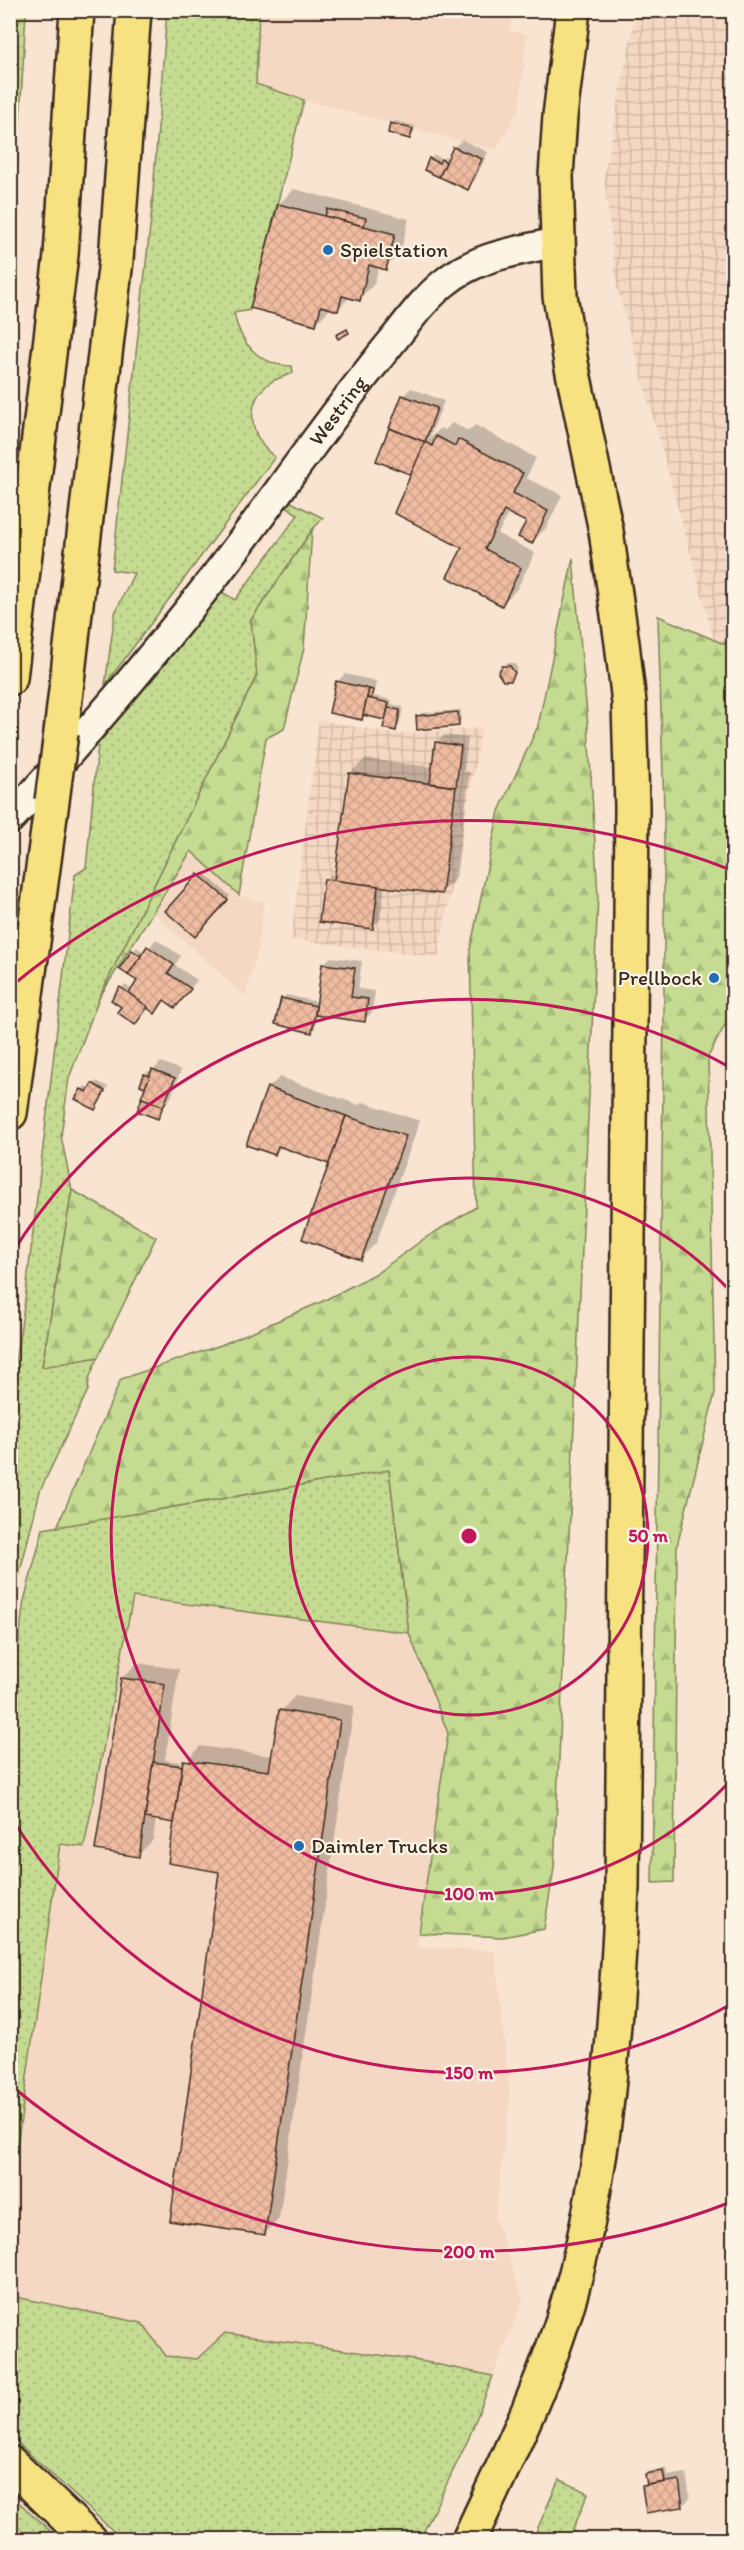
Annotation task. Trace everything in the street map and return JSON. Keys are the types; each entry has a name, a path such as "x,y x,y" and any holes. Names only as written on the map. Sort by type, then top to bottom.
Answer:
{"main road":[{"path":"10,678 61,255 77,10"},
{"path":"10,1113 61,733 116,260 134,10"},
{"path":"469,2540 540,2384 569,2298 586,2233 604,2135 621,1899 632,807 629,703 606,531 562,311 556,176 560,116 573,10"},
{"path":"10,2463 90,2540"}],"street":[{"name":"Westring","path":"10,819 165,641 370,368 423,303 442,284 473,264 558,242"}],"shaded area":[{"path":"259,11 513,11 509,31 527,34 519,109 496,150 304,100 256,84"},
{"path":"636,11 733,11 734,632 725,644 714,639 617,287 604,176"},
{"path":"319,720 395,734 482,728 438,957 291,939"},
{"path":"191,851 239,895 264,903 257,953 245,996 152,912"},
{"path":"133,1597 409,1633 448,1733 417,1947 495,1951 510,2098 495,2218 523,2300 493,2376 421,2361 197,2359 166,2356 142,2323 11,2296 11,2189 60,1844 84,1847"}],"green space":[{"path":"10,11 26,11 11,281"},
{"path":"167,11 259,11 256,84 304,100 250,310 234,313 241,334 253,351 270,362 292,366 293,373 273,381 262,390 253,409 253,420 259,440 275,457 105,685 115,613 134,573 112,570 151,218"},
{"path":"291,502 323,518 312,530 251,620 257,675 99,998 69,1078 61,1136 72,1190 42,1366 98,1357 89,1379 88,1390 40,1491 15,1592 11,1625 11,1389 25,1300 75,875 86,868 98,744 222,592 235,600 298,515 285,505"},
{"path":"312,530 304,648 284,729 266,738 239,895 191,851 99,998 257,675 251,620"},
{"path":"573,558 588,726 598,896 554,1868 544,1929 503,1937 419,1933 448,1733 409,1633 389,1470 57,1527 121,1379 221,1345 321,1302 377,1273 425,1238 476,1207 470,950 499,811 538,726"},
{"path":"658,616 724,644 733,632 734,1008 708,1057 715,1393 677,1546 674,1882 652,1883 664,1014 664,808"},
{"path":"72,1190 156,1237 98,1357 42,1367"},
{"path":"389,1470 409,1633 133,1597 84,1847 60,1844 11,2189 10,1701 24,1601 43,1529"},
{"path":"11,2296 142,2323 166,2356 197,2359 225,2333 421,2361 493,2376 468,2440 420,2539 122,2539 11,2437"},
{"path":"559,2479 588,2493 573,2530 582,2539 533,2539"},
{"path":"11,2495 59,2539 11,2539"}],"building":[{"path":"390,123 413,129 410,139 388,133"},
{"path":"453,147 482,159 468,190 439,177"},
{"path":"429,158 439,163 441,159 446,162 439,177 424,170"},
{"name":"Spielstation","path":"278,204 395,234 386,270 369,265 360,301 342,296 338,311 321,306 316,325 250,308"},
{"path":"327,209 366,218 364,226 325,216"},
{"path":"347,329 349,333 338,339 336,335"},
{"path":"402,395 437,408 425,442 389,428"},
{"path":"389,428 425,442 412,475 376,461"},
{"path":"436,436 455,446 458,439 523,473 513,493 548,511 532,544 518,537 526,522 504,511 485,549 521,568 502,606 447,577 462,548 394,513 425,442 432,446"},
{"path":"502,666 510,666 515,673 511,681 503,681 498,673"},
{"path":"336,681 369,689 362,720 329,713"},
{"path":"369,689 373,690 371,699 367,698"},
{"path":"367,698 389,703 385,720 363,715"},
{"path":"388,708 400,710 396,731 383,728"},
{"path":"458,712 459,726 417,730 416,716"},
{"path":"435,742 461,746 456,787 430,783"},
{"path":"349,773 456,787 442,894 334,881"},
{"path":"198,874 228,900 195,937 165,911"},
{"path":"324,879 378,886 373,929 319,922"},
{"path":"147,946 174,965 168,973 191,989 175,1008 164,1000 155,1014 129,993 137,981 128,975"},
{"path":"132,950 141,956 128,975 119,969"},
{"path":"322,964 355,968 351,997 368,999 365,1022 315,1015"},
{"path":"120,987 148,1007 135,1025 117,1012 121,1007 111,1000"},
{"path":"281,998 316,1006 312,1033 275,1024"},
{"path":"152,1069 175,1078 163,1107 141,1098"},
{"path":"144,1074 150,1076 145,1087 140,1085"},
{"path":"92,1083 105,1091 95,1110 75,1099 81,1089 87,1092"},
{"path":"267,1087 346,1116 329,1164 278,1146 275,1155 246,1145"},
{"path":"142,1098 163,1106 158,1119 137,1111"},
{"path":"346,1116 406,1136 361,1260 302,1239"},
{"path":"121,1678 165,1684 139,1857 95,1850"},
{"path":"279,1710 340,1720 265,2235 170,2221 219,1872 168,1863 183,1760 269,1771"},
{"path":"153,1762 182,1766 174,1823 145,1818"},
{"path":"663,2471 665,2482 647,2485 645,2474"},
{"path":"679,2480 683,2507 646,2513 642,2486"}],"place":[{"name":"Spielstation","path":"328,250"},
{"name":"Prellbock","path":"714,978"},
{"name":"Daimler Trucks","path":"299,1846"}]}
